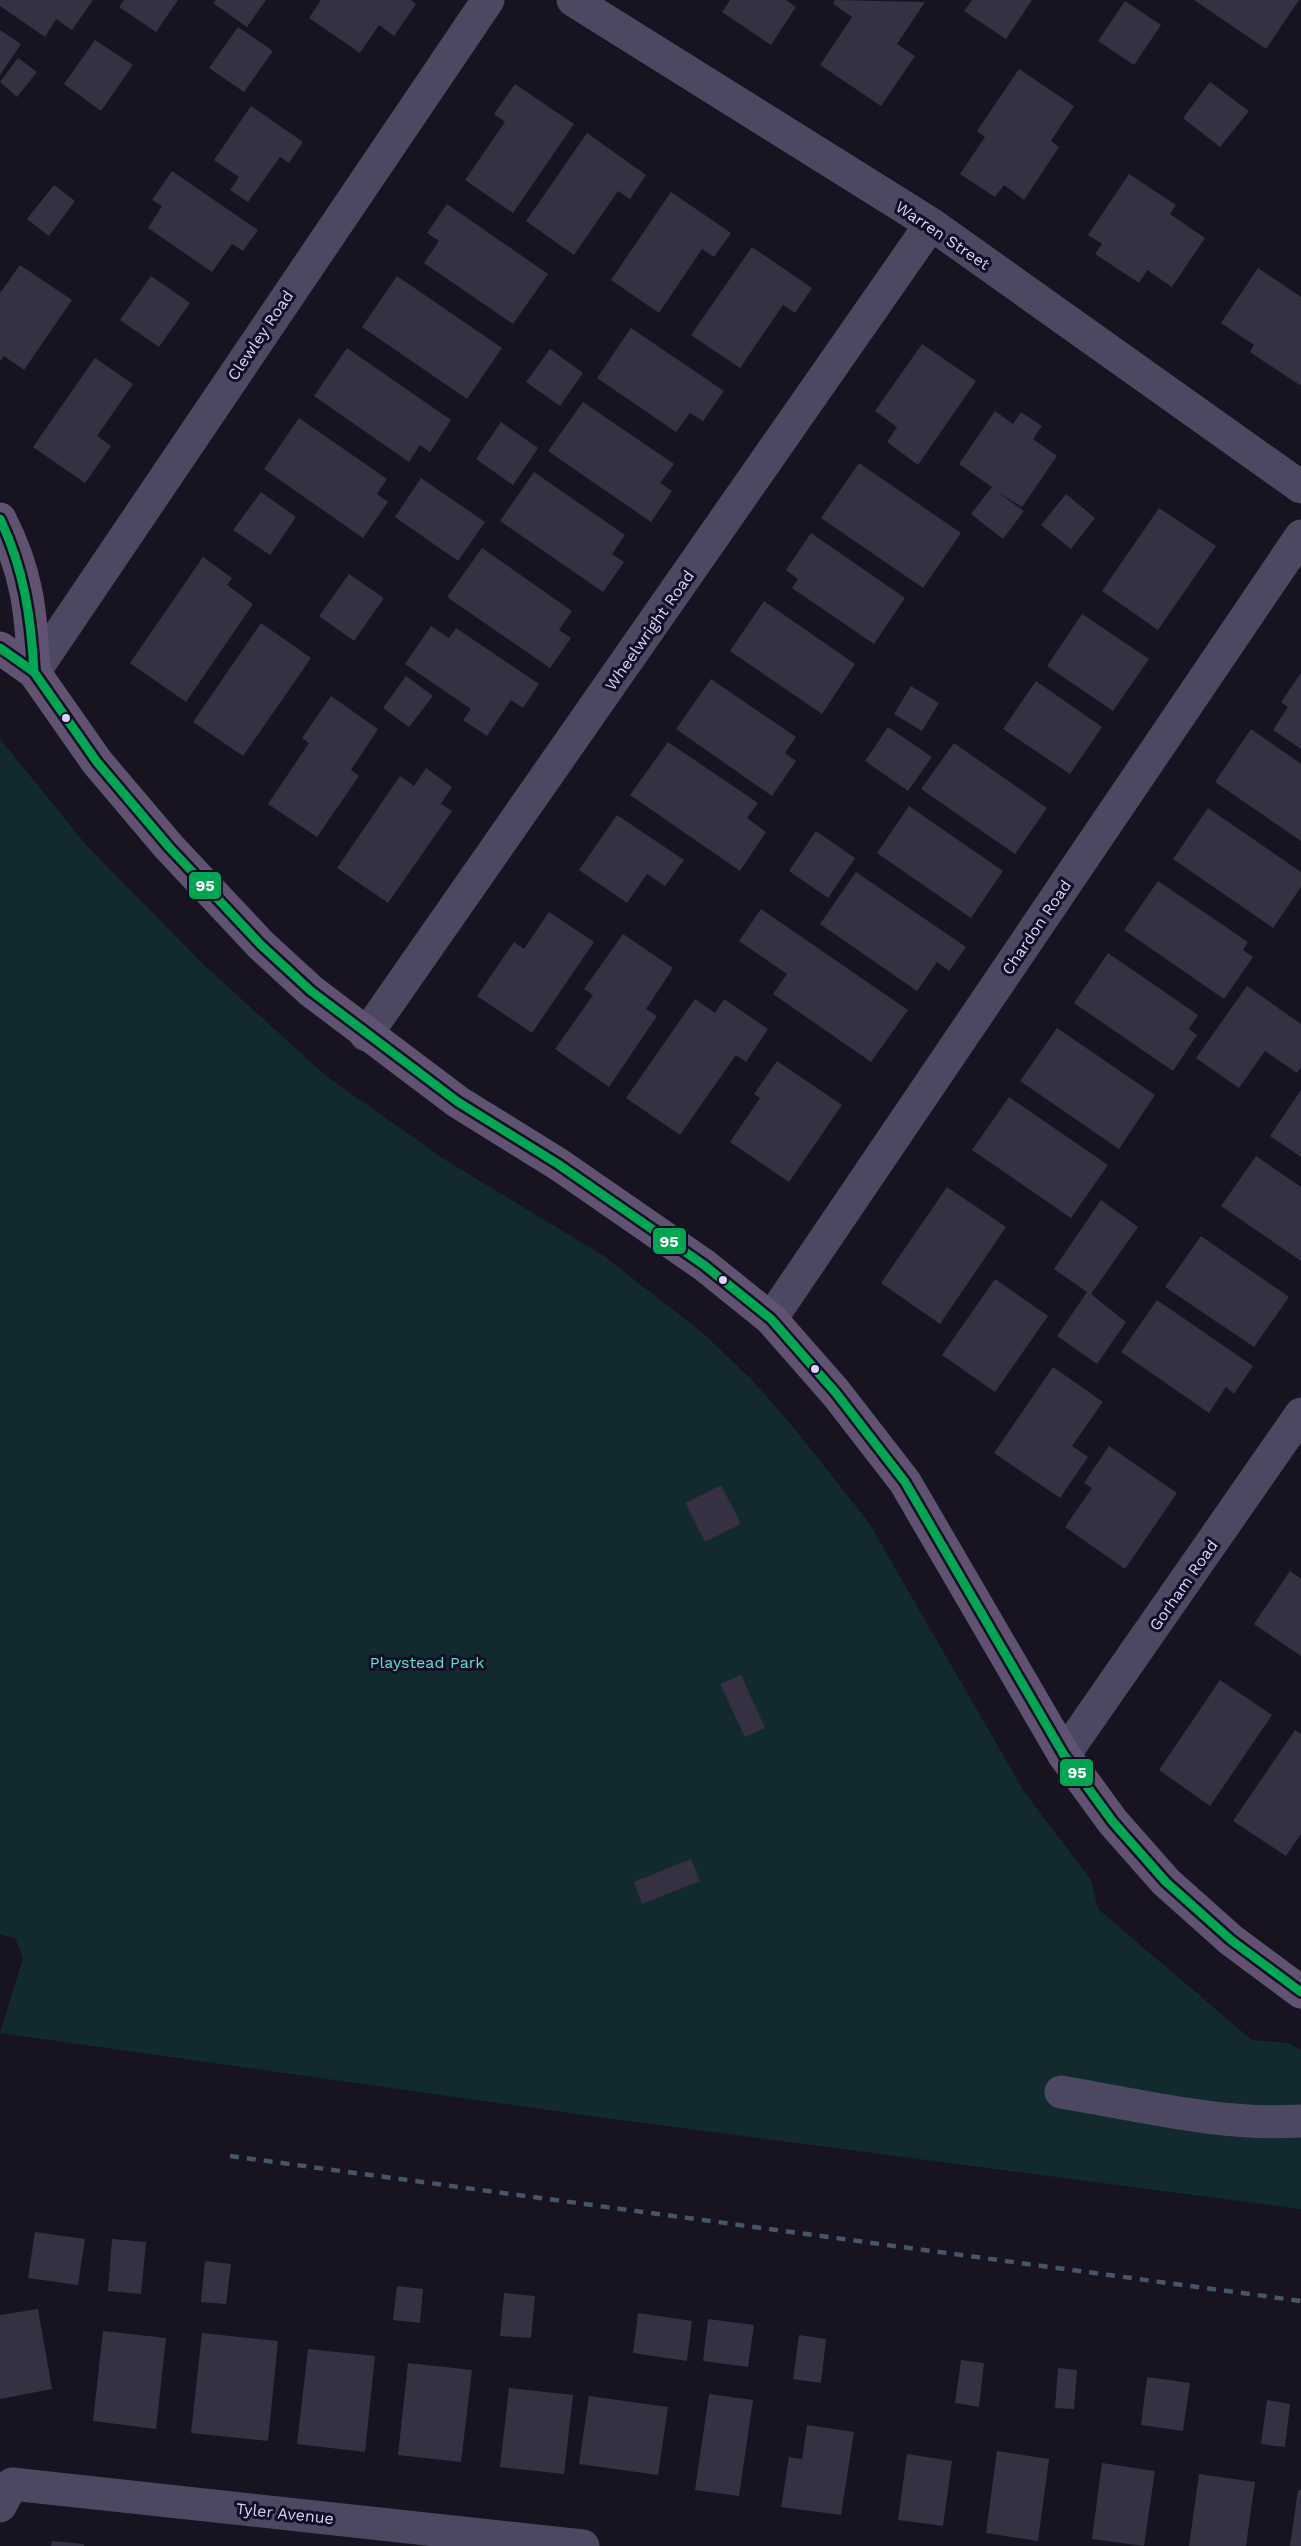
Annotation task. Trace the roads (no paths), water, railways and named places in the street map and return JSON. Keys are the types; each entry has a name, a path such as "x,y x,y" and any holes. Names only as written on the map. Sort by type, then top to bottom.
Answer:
{"main road":[{"path":"0,519 13,544 27,588 31,610 34,672"},
{"path":"0,648 34,672 97,762 168,846 261,945 311,991 366,1035 458,1102 558,1164 705,1265 771,1319 836,1393 905,1482 1064,1755 1113,1822 1166,1882 1231,1940 1301,1992"}],"street":[{"name":"Clewley Road","path":"34,672 488,0"},
{"name":"Warren Street","path":"573,0 931,224 1301,487"},
{"name":"Wheelwright Road","path":"366,1035 931,224"},
{"name":"Chardon Road","path":"771,1319 1301,536"},
{"name":"Gorham Road","path":"1064,1755 1301,1414"},
{"path":"1060,2092 1191,2114 1268,2123 1301,2121"},
{"name":"Tyler Avenue","path":"0,2506 12,2484 584,2546"}],"railway":[{"path":"230,2156 1301,2301"}],"park label":[{"name":"Playstead Park","path":"427,1662"}]}
